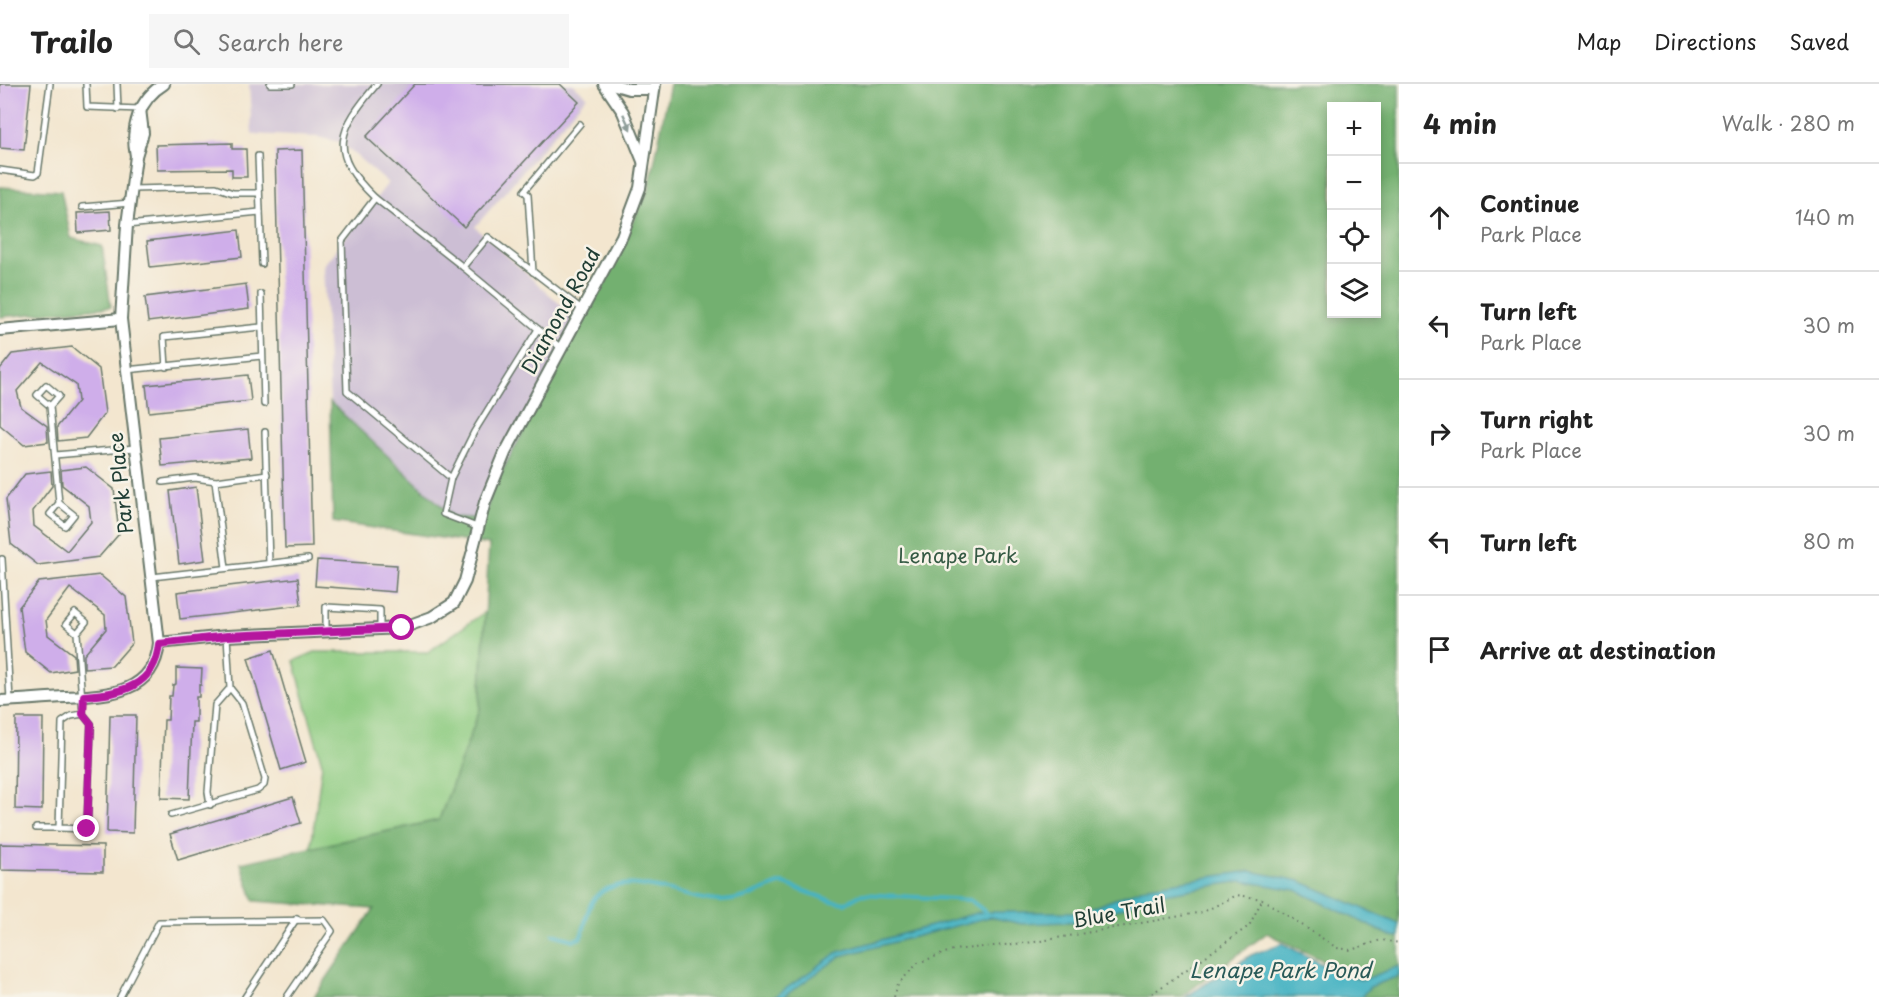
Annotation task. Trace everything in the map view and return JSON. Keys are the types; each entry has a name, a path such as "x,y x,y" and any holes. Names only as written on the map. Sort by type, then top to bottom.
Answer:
{"street":[{"path":"604,84 623,112 643,163"},
{"path":"612,84 629,89 654,87"},
{"path":"140,109 161,85"},
{"name":"Diamond Road","path":"381,629 402,628 432,617 454,603 465,581 477,527 505,453 622,236 640,188 654,87"},
{"name":"Park Place","path":"140,109 134,134 136,156 127,225 121,319 159,644"},
{"path":"0,330 121,319"},
{"path":"5,700 84,696 124,691 138,683 157,659 159,644 227,636 381,629"}],"lane":[{"path":"0,170 35,175 38,173 50,84"},
{"path":"86,84 87,107 140,109"},
{"path":"117,84 118,109"},
{"path":"270,84 292,84"},
{"path":"377,84 346,127 342,146 346,165 375,198 561,348"},
{"path":"533,272 528,195 524,191 580,124"},
{"path":"258,156 262,264"},
{"path":"132,189 216,187 233,193 259,193"},
{"path":"375,198 342,241 347,391 451,478"},
{"path":"82,207 130,202"},
{"path":"127,225 260,212"},
{"path":"463,267 488,237 583,310"},
{"path":"261,294 264,404"},
{"path":"166,367 164,337 261,327"},
{"path":"477,527 443,514 451,478 474,432 538,329"},
{"path":"126,370 262,356"},
{"path":"50,406 59,503 50,514 65,526 74,514 59,503"},
{"path":"265,432 269,563"},
{"path":"56,455 135,448"},
{"path":"164,482 195,478 215,481 267,474"},
{"path":"215,481 226,568"},
{"path":"2,559 5,700"},
{"path":"150,577 308,559"},
{"path":"326,631 326,607 380,610 381,629"},
{"path":"36,828 87,829 91,724 83,714 84,696 77,633"},
{"path":"171,815 258,790 264,785 265,779 242,703 230,688 227,636"},
{"path":"210,805 208,792 215,705 230,688"},
{"path":"59,828 62,722 71,716 83,714"},
{"path":"120,997 159,922 297,918 324,920 332,931 286,997"},
{"path":"245,997 297,918"}],"path":[{"name":"Blue Trail","path":"894,997 898,984 918,963 953,950 1035,942 1203,912 1237,895 1262,899 1337,948 1351,950 1381,940 1399,943"},
{"path":"1147,997 1249,926 1262,899"}],"shaded area":[{"path":"249,84 573,84 587,96 475,227 582,324 493,488 484,519 453,517 330,401 323,266 388,183 340,142 317,137 252,134"}],"green space":[{"name":"Lenape Park","path":"670,84 1399,84 1399,997 1362,997 1363,980 1267,933 1181,997 314,997 374,909 254,901 241,863 439,820 480,709 489,545 333,522 330,402 453,517 484,519 493,488 582,324 649,189"},
{"path":"0,187 61,191 71,238 102,246 111,307 0,317"},
{"path":"485,612 480,709 439,820 311,848 322,764 294,661 315,652 428,652"}],"water":[{"path":"1250,871 1300,881 1399,924 1399,937 1391,936 1296,890 1242,881 1151,896 1088,921 1022,924 990,917 841,956 783,997 774,997 838,952 980,912 1081,912 1149,886"},
{"name":"Lenape Park Pond","path":"1282,943 1342,975 1363,980 1399,966 1399,976 1370,987 1361,997 1185,997 1251,955"}],"building":[{"path":"0,84 31,84 24,150 0,148"},
{"path":"415,84 560,84 579,102 464,227 366,137"},
{"path":"232,143 232,149 246,149 247,177 232,177 232,169 157,170 156,145"},
{"path":"302,150 312,547 285,548 275,151"},
{"path":"110,211 111,230 78,233 77,213"},
{"path":"239,230 242,257 150,267 147,241"},
{"path":"246,284 249,309 148,322 145,297"},
{"path":"72,347 99,369 105,413 86,438 58,441 57,427 78,401 76,385 42,362 17,391 21,407 47,426 48,442 24,445 0,425 0,369 12,354"},
{"path":"248,375 251,401 149,412 146,385"},
{"path":"248,429 251,458 162,466 159,438"},
{"path":"86,467 114,489 119,534 99,557 38,565 11,544 6,499 25,474 51,471 52,486 33,511 34,526 67,551 91,522 89,506 62,485 61,470"},
{"path":"196,487 205,560 179,564 170,491"},
{"path":"317,560 397,565 395,592 315,586"},
{"path":"100,575 126,597 132,643 112,666 84,668 84,655 106,629 105,615 70,588 46,620 48,635 74,655 75,669 51,673 25,652 19,607 39,582"},
{"path":"298,578 301,605 180,619 177,592"},
{"path":"273,650 306,762 281,770 248,658"},
{"path":"176,668 202,669 199,697 196,697 196,722 192,722 189,799 161,798 164,720 168,720 169,696 172,696 173,685 176,684"},
{"path":"110,715 136,715 133,833 107,832"},
{"path":"16,718 43,718 42,810 15,809"},
{"path":"293,797 301,823 178,860 170,834"},
{"path":"0,844 103,846 103,872 0,870"}],"waterway":[{"path":"553,934 574,940 580,938 594,899 606,889 620,885 654,887 706,900 721,901 745,897 782,883 832,901 846,903 862,894 970,900 987,913"}],"route":[{"path":"87,829 91,724 83,714 84,696 124,691 138,683 157,659 159,644 227,636 402,628"}]}
